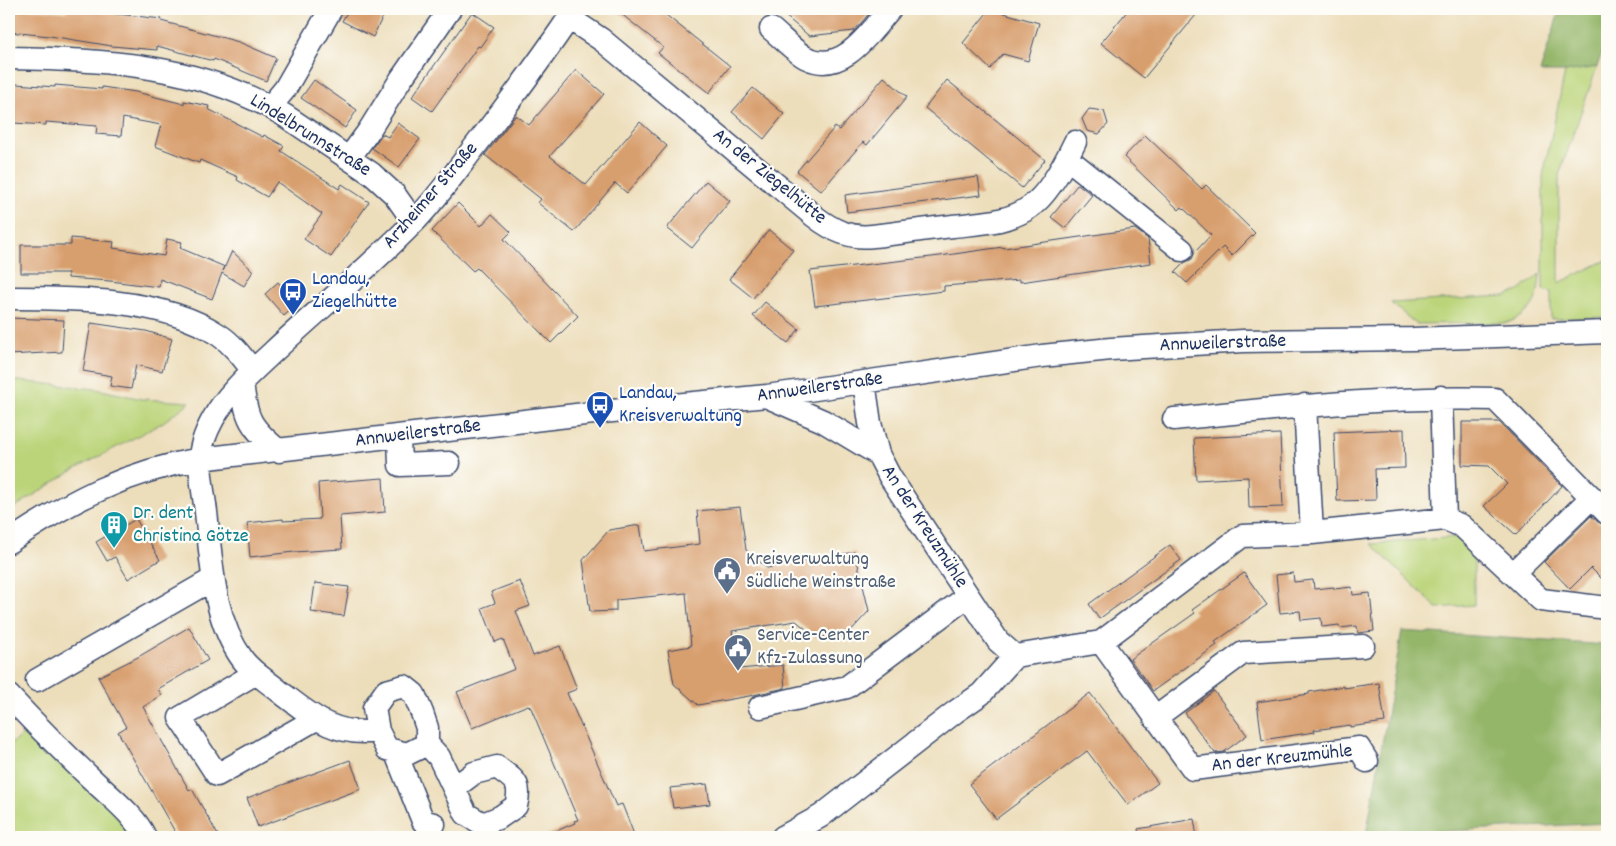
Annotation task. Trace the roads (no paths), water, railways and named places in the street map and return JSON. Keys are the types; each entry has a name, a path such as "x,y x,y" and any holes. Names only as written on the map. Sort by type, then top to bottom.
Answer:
{"street":[{"path":"270,107 285,89 331,9"},
{"path":"349,158 368,132 401,78 450,9"},
{"path":"771,29 806,58 824,62 845,57 856,48 890,9"},
{"name":"An der Ziegelhütte","path":"572,13 814,216 826,225 855,237 1009,218 1032,206 1043,195 1071,150 1182,250"},
{"name":"Arzheimer Straße","path":"378,731 354,732 316,719 256,674 240,655 226,630 213,579 200,459 204,439 213,418 247,377 414,222 490,128 572,13"},
{"name":"Lindelbrunnstraße","path":"9,58 120,64 181,73 214,82 270,107 349,158 384,184 395,195 414,222"},
{"path":"9,298 110,301 167,313 194,322 218,335 234,348 247,377 245,408 250,420 260,434 278,451"},
{"name":"Annweilerstraße","path":"9,542 70,504 103,487 165,465 200,459 602,412 767,396 1042,356 1111,349 1243,341 1413,339 1607,332"},
{"name":"An der Kreuzmühle","path":"864,382 870,423 878,454 894,484 998,641 1014,656"},
{"path":"767,396 823,420 878,454"},
{"path":"1441,397 1445,519"},
{"path":"1174,419 1305,405 1441,397 1495,399 1607,513"},
{"path":"1305,405 1312,534"},
{"path":"399,436 400,465 449,463"},
{"path":"1513,574 1592,497"},
{"path":"784,837 822,816 955,712 981,694 1014,656 1101,642 1242,536 1312,534 1445,519 1462,526 1541,600 1607,608"},
{"path":"37,680 213,579"},
{"path":"760,707 847,687 968,596"},
{"name":"An der Kreuzmühle","path":"1101,642 1193,769 1360,748 1368,762"},
{"path":"1155,718 1242,653 1363,646"},
{"path":"256,674 180,718 217,775 316,719"},
{"path":"427,744 407,754 387,749 378,731 374,708 386,691 404,686 414,694 427,728 427,744 439,757 454,788"},
{"path":"9,696 35,724 123,809 138,825 145,837"},
{"path":"395,751 423,821 434,824"}],"place":[{"name":"Landau, Ziegelhütte","path":"293,316"},
{"name":"Landau, Kreisverwaltung","path":"600,429"},
{"name":"Dr. dent Christina Götze","path":"114,549"},
{"name":"Kreisverwaltung Südliche Weinstraße","path":"727,595"},
{"name":"Service-Center Kfz-Zulassung","path":"738,672"}]}
